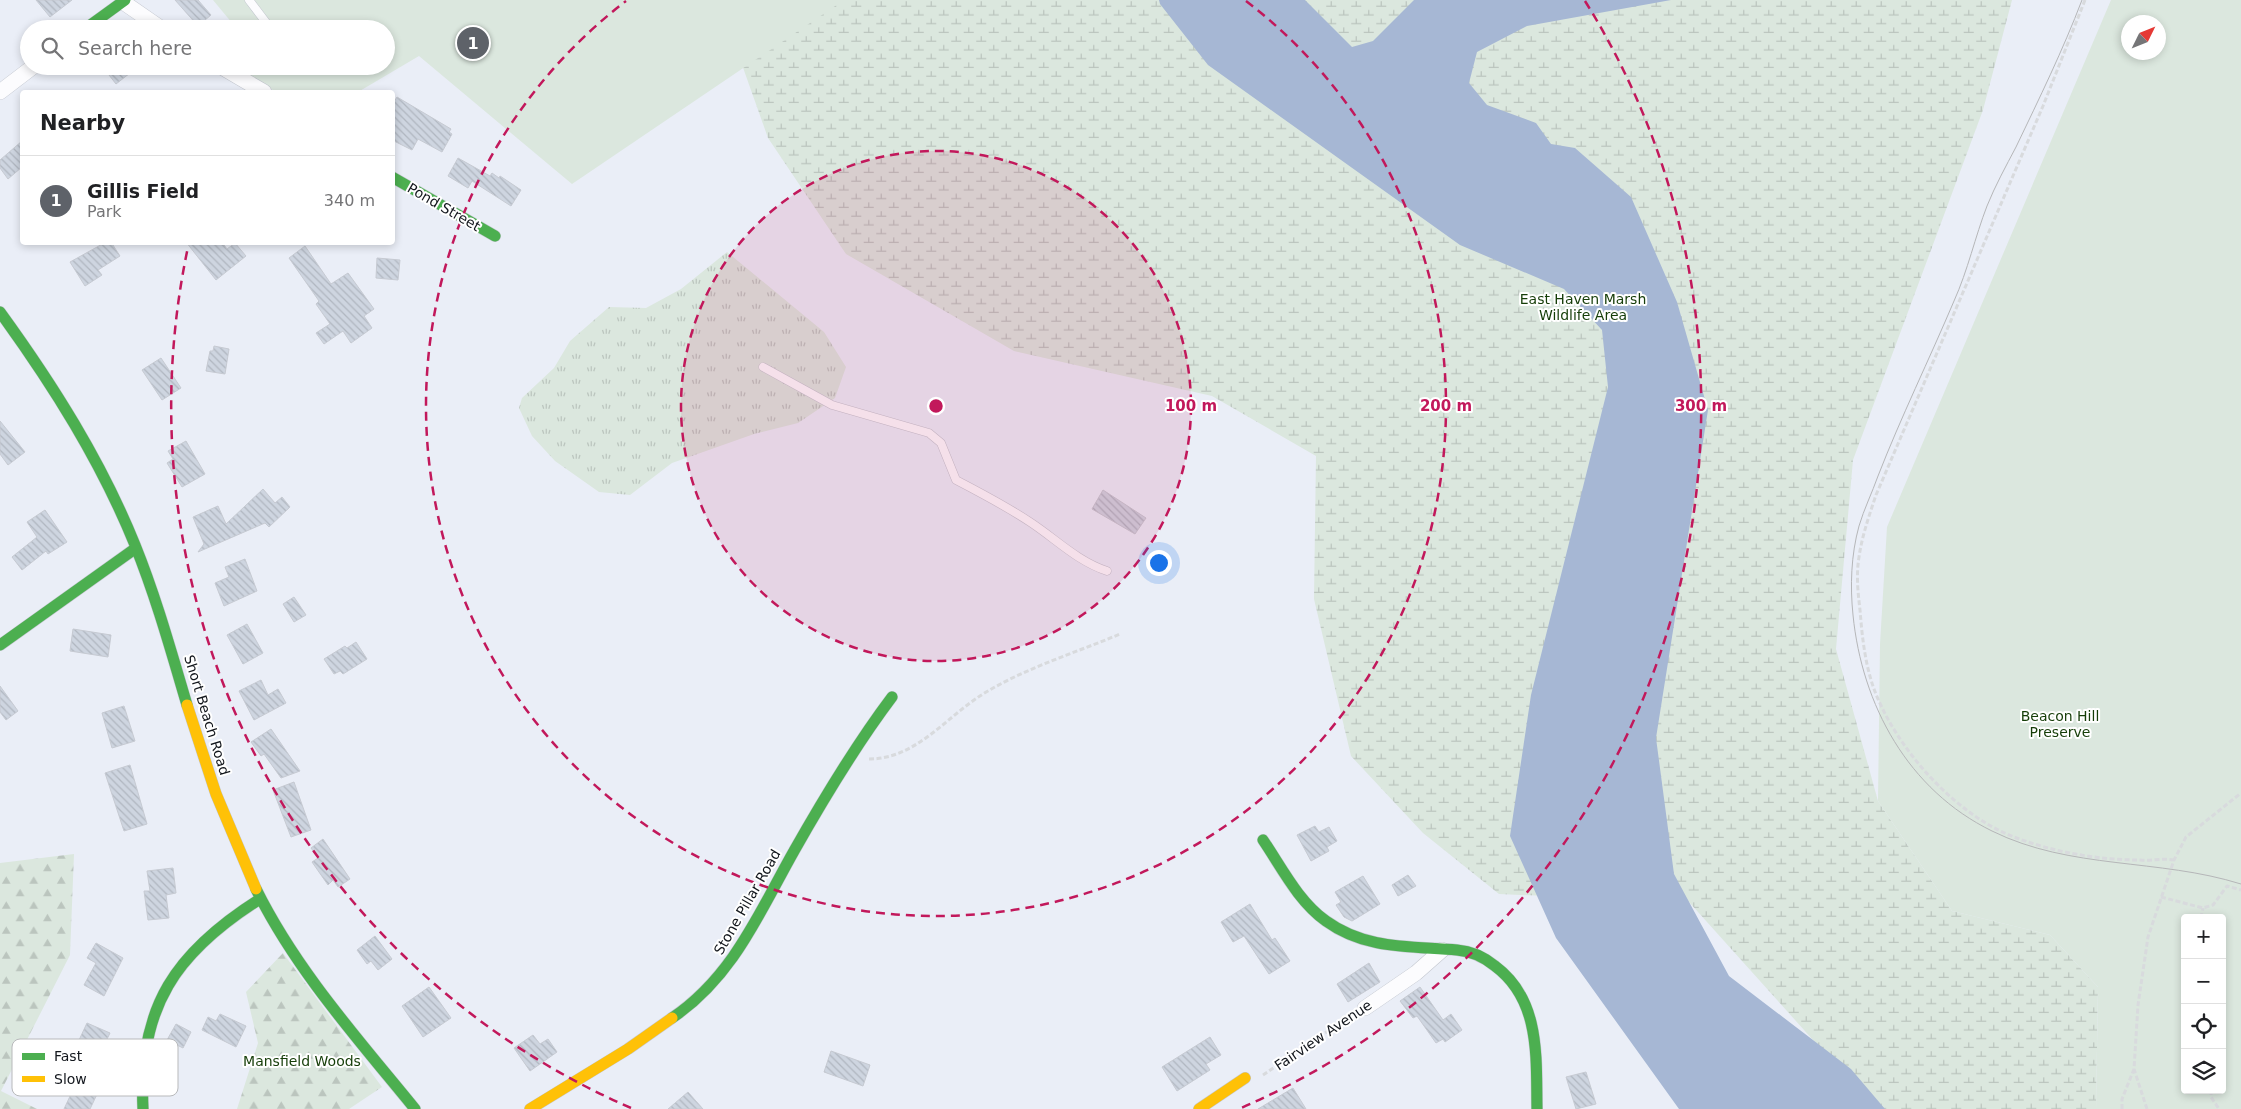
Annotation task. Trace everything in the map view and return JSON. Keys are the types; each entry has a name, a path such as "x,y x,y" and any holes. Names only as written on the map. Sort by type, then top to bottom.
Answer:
{"street":[{"path":"97,20 124,1 150,20"},
{"path":"0,92 22,75"},
{"path":"235,75 261,90"},
{"name":"Pond Street","path":"395,179 496,236"},
{"name":"Short Beach Road","path":"0,312 46,376 70,415 112,495 136,548 179,673 218,801 242,862 260,899 274,924 314,981 415,1109"},
{"path":"0,645 115,561 136,548"},
{"name":"Stone Pillar Road","path":"530,1109 628,1049 690,1006 714,983 735,957 828,791 892,697"},
{"path":"1263,840 1309,905 1326,921 1353,936 1379,944 1468,951 1498,966 1523,998 1532,1019 1537,1109"},
{"path":"147,1039 160,1005 195,949 228,920 260,899"},
{"name":"Fairview Avenue","path":"1364,1008 1416,973 1442,950"},
{"path":"1198,1109 1245,1078"},
{"path":"142,1096 143,1109"}],"lane":[{"path":"249,0 264,20"},
{"path":"763,368 832,405 929,433 941,443 956,480 992,498 1031,522 1089,565 1107,571"}],"path":[{"path":"2085,0 2043,106 1876,495 1864,532 1858,559 1861,627 1874,688 1889,719 1909,753 1960,804 2012,836 2040,846 2074,853 2122,859 2174,860"},
{"path":"851,755 863,759 876,759 908,750 983,694 1015,678 1120,634"},
{"path":"2122,1109 2122,1099 2134,1069 2138,1005 2148,937 2174,860 2186,837 2241,793"},
{"path":"2161,897 2203,908 2213,905 2227,886 2241,890"},
{"path":"2202,914 2203,908"},
{"name":"Fairview Avenue","path":"1245,1078 1261,1076 1338,1023 1364,1008"},
{"path":"2134,1069 2147,1109"},
{"path":"2211,1094 2219,1109"}],"green space":[{"path":"213,0 844,0 572,184 419,56 395,70 395,20 230,20"},
{"name":"East Haven Marsh Wildlife Area","path":"719,0 2012,0 1983,110 1853,460 1836,649 1878,801 1952,911 2050,935 2098,987 2096,1109 1881,1109 1813,1040 1689,902 1499,894 1423,833 1351,756 1314,599 1316,456 1212,396 1014,351 846,254 768,138"},
{"name":"Beacon Hill Preserve","path":"2111,0 2241,0 2241,1109 2096,1109 2098,987 2050,935 1952,911 1878,801 1880,644 1887,527"},
{"path":"249,75 387,75 361,90 273,90"},
{"path":"727,252 824,332 846,367 835,398 798,423 754,434 672,463 630,495 599,492 555,461 532,436 519,408 522,398 554,368 570,341 609,307 646,308 681,289"},
{"path":"74,854 70,955 27,1039 12,1039 12,1069 1,1091 37,1109 0,1109 0,863"},
{"name":"Mansfield Woods","path":"283,953 382,1087 349,1109 237,1109 258,1043 246,992"}],"water":[{"path":"1159,0 1305,0 1352,47 1373,41 1414,0 1671,0 1527,26 1477,52 1469,83 1487,105 1536,123 1551,144 1575,148 1631,197 1677,302 1708,410 1656,738 1674,874 1729,976 1851,1069 1885,1109 1679,1109 1556,938 1510,836 1531,695 1608,387 1602,330 1564,289 1460,245 1208,65 1160,4"}],"building":[{"path":"36,0 72,0 50,17"},
{"path":"175,0 198,0 211,15 205,20 193,20"},
{"path":"109,75 128,75 116,84"},
{"path":"397,97 451,129 449,132 452,134 442,152 418,139 412,150 395,142 395,100"},
{"path":"20,143 20,169 8,179 0,168 0,160"},
{"path":"458,158 490,176 492,173 499,178 500,176 521,190 511,206 472,181 468,188 448,176"},
{"path":"101,245 113,245 120,256 98,270 102,275 85,286 70,262"},
{"path":"188,245 224,245 227,249 232,245 237,245 246,256 216,280"},
{"path":"305,246 331,284 348,273 374,309 364,316 372,328 351,343 343,331 324,344 316,333 330,324 316,304 319,301 289,258"},
{"path":"377,258 400,260 398,280 376,278"},
{"path":"214,346 229,349 225,374 206,371 210,351 213,351"},
{"path":"161,358 181,388 162,400 142,370"},
{"path":"0,421 25,452 8,465 0,454"},
{"path":"186,441 205,474 182,487 167,463 173,459 168,451"},
{"path":"263,489 275,503 282,497 290,507 269,527 265,523 198,552 204,544 193,517 218,506 226,524"},
{"path":"1103,490 1146,518 1135,534 1092,509"},
{"path":"45,510 67,542 48,554 46,551 22,570 12,557 37,537 27,522"},
{"path":"245,559 257,591 224,606 215,583 229,577 225,567"},
{"path":"294,597 306,615 294,622 283,604"},
{"path":"247,624 263,653 243,664 227,635"},
{"path":"73,629 111,635 108,657 70,651"},
{"path":"356,642 367,659 343,674 340,671 334,674 324,659 345,646 347,648"},
{"path":"261,680 268,695 278,689 286,703 254,720 239,691"},
{"path":"0,686 18,711 6,720 0,712"},
{"path":"124,706 135,741 112,748 102,713"},
{"path":"271,729 300,771 281,778 264,754 261,756 251,742"},
{"path":"130,765 147,824 124,831 105,773"},
{"path":"294,782 311,830 291,837 273,790"},
{"path":"1315,826 1319,832 1329,827 1337,841 1327,847 1329,851 1311,861 1297,835"},
{"path":"323,839 350,879 338,887 333,880 328,885 312,862 318,858 311,848"},
{"path":"173,868 176,893 166,895 169,918 148,920 144,891 150,891 147,871"},
{"path":"1408,875 1416,886 1398,896 1392,885"},
{"path":"1363,876 1380,904 1352,921 1344,917 1336,905 1341,902 1335,892"},
{"path":"1250,904 1272,940 1275,938 1290,961 1269,974 1244,936 1233,942 1221,922"},
{"path":"375,936 392,959 378,970 371,961 367,964 357,950"},
{"path":"96,943 123,958 104,996 84,985 96,963 87,958"},
{"path":"1369,963 1380,982 1348,1002 1337,984"},
{"path":"429,987 451,1018 423,1037 402,1006"},
{"path":"1420,987 1443,1020 1451,1014 1462,1030 1445,1042 1443,1039 1436,1043 1417,1016 1413,1018 1400,1001"},
{"path":"220,1014 246,1026 236,1047 202,1030 208,1017 216,1021"},
{"path":"87,1023 110,1033 107,1039 80,1039"},
{"path":"176,1024 191,1032 183,1048 178,1046 178,1039 168,1039"},
{"path":"533,1035 540,1044 548,1039 557,1052 530,1071 514,1048"},
{"path":"1210,1037 1221,1055 1206,1064 1210,1070 1177,1091 1162,1067"},
{"path":"831,1051 870,1065 863,1086 824,1072"},
{"path":"1586,1072 1596,1104 1576,1109 1566,1077"},
{"path":"1293,1088 1306,1109 1258,1109"},
{"path":"688,1092 703,1109 668,1109"},
{"path":"70,1096 96,1096 90,1109 64,1109"}],"tram line":[{"path":"2082,0 2050,74 1990,199 1959,289 1896,432 1861,520 1854,548 1851,582 1858,648 1867,681 1879,712 1894,741 1913,768 1936,793 1962,814 1992,831 2022,843 2053,852 2084,858 2178,870 2241,884"}],"traffic: fast":[{"path":"97,20 125,0"},
{"path":"395,179 495,236"},
{"path":"0,312 39,367 75,424 122,514 150,584 187,705"},
{"path":"0,645 136,548"},
{"path":"672,1018 693,1002 712,983 743,942 828,792 865,734 892,697"},
{"path":"1263,840 1291,884 1307,904 1326,921 1341,930 1357,937 1389,945 1467,952 1486,960 1510,980 1521,996 1533,1031 1537,1109"},
{"path":"256,889 272,919 309,976 350,1030 415,1109"},
{"path":"148,1039 156,1012 168,986 185,962 206,940 231,919 260,899"},
{"path":"143,1096 143,1109"}],"traffic: slow":[{"path":"187,705 216,794 256,889"},
{"path":"530,1109 628,1049 672,1018"},
{"path":"1199,1109 1245,1078"}],"place":[{"name":"Gillis Field","path":"473,43"}]}
